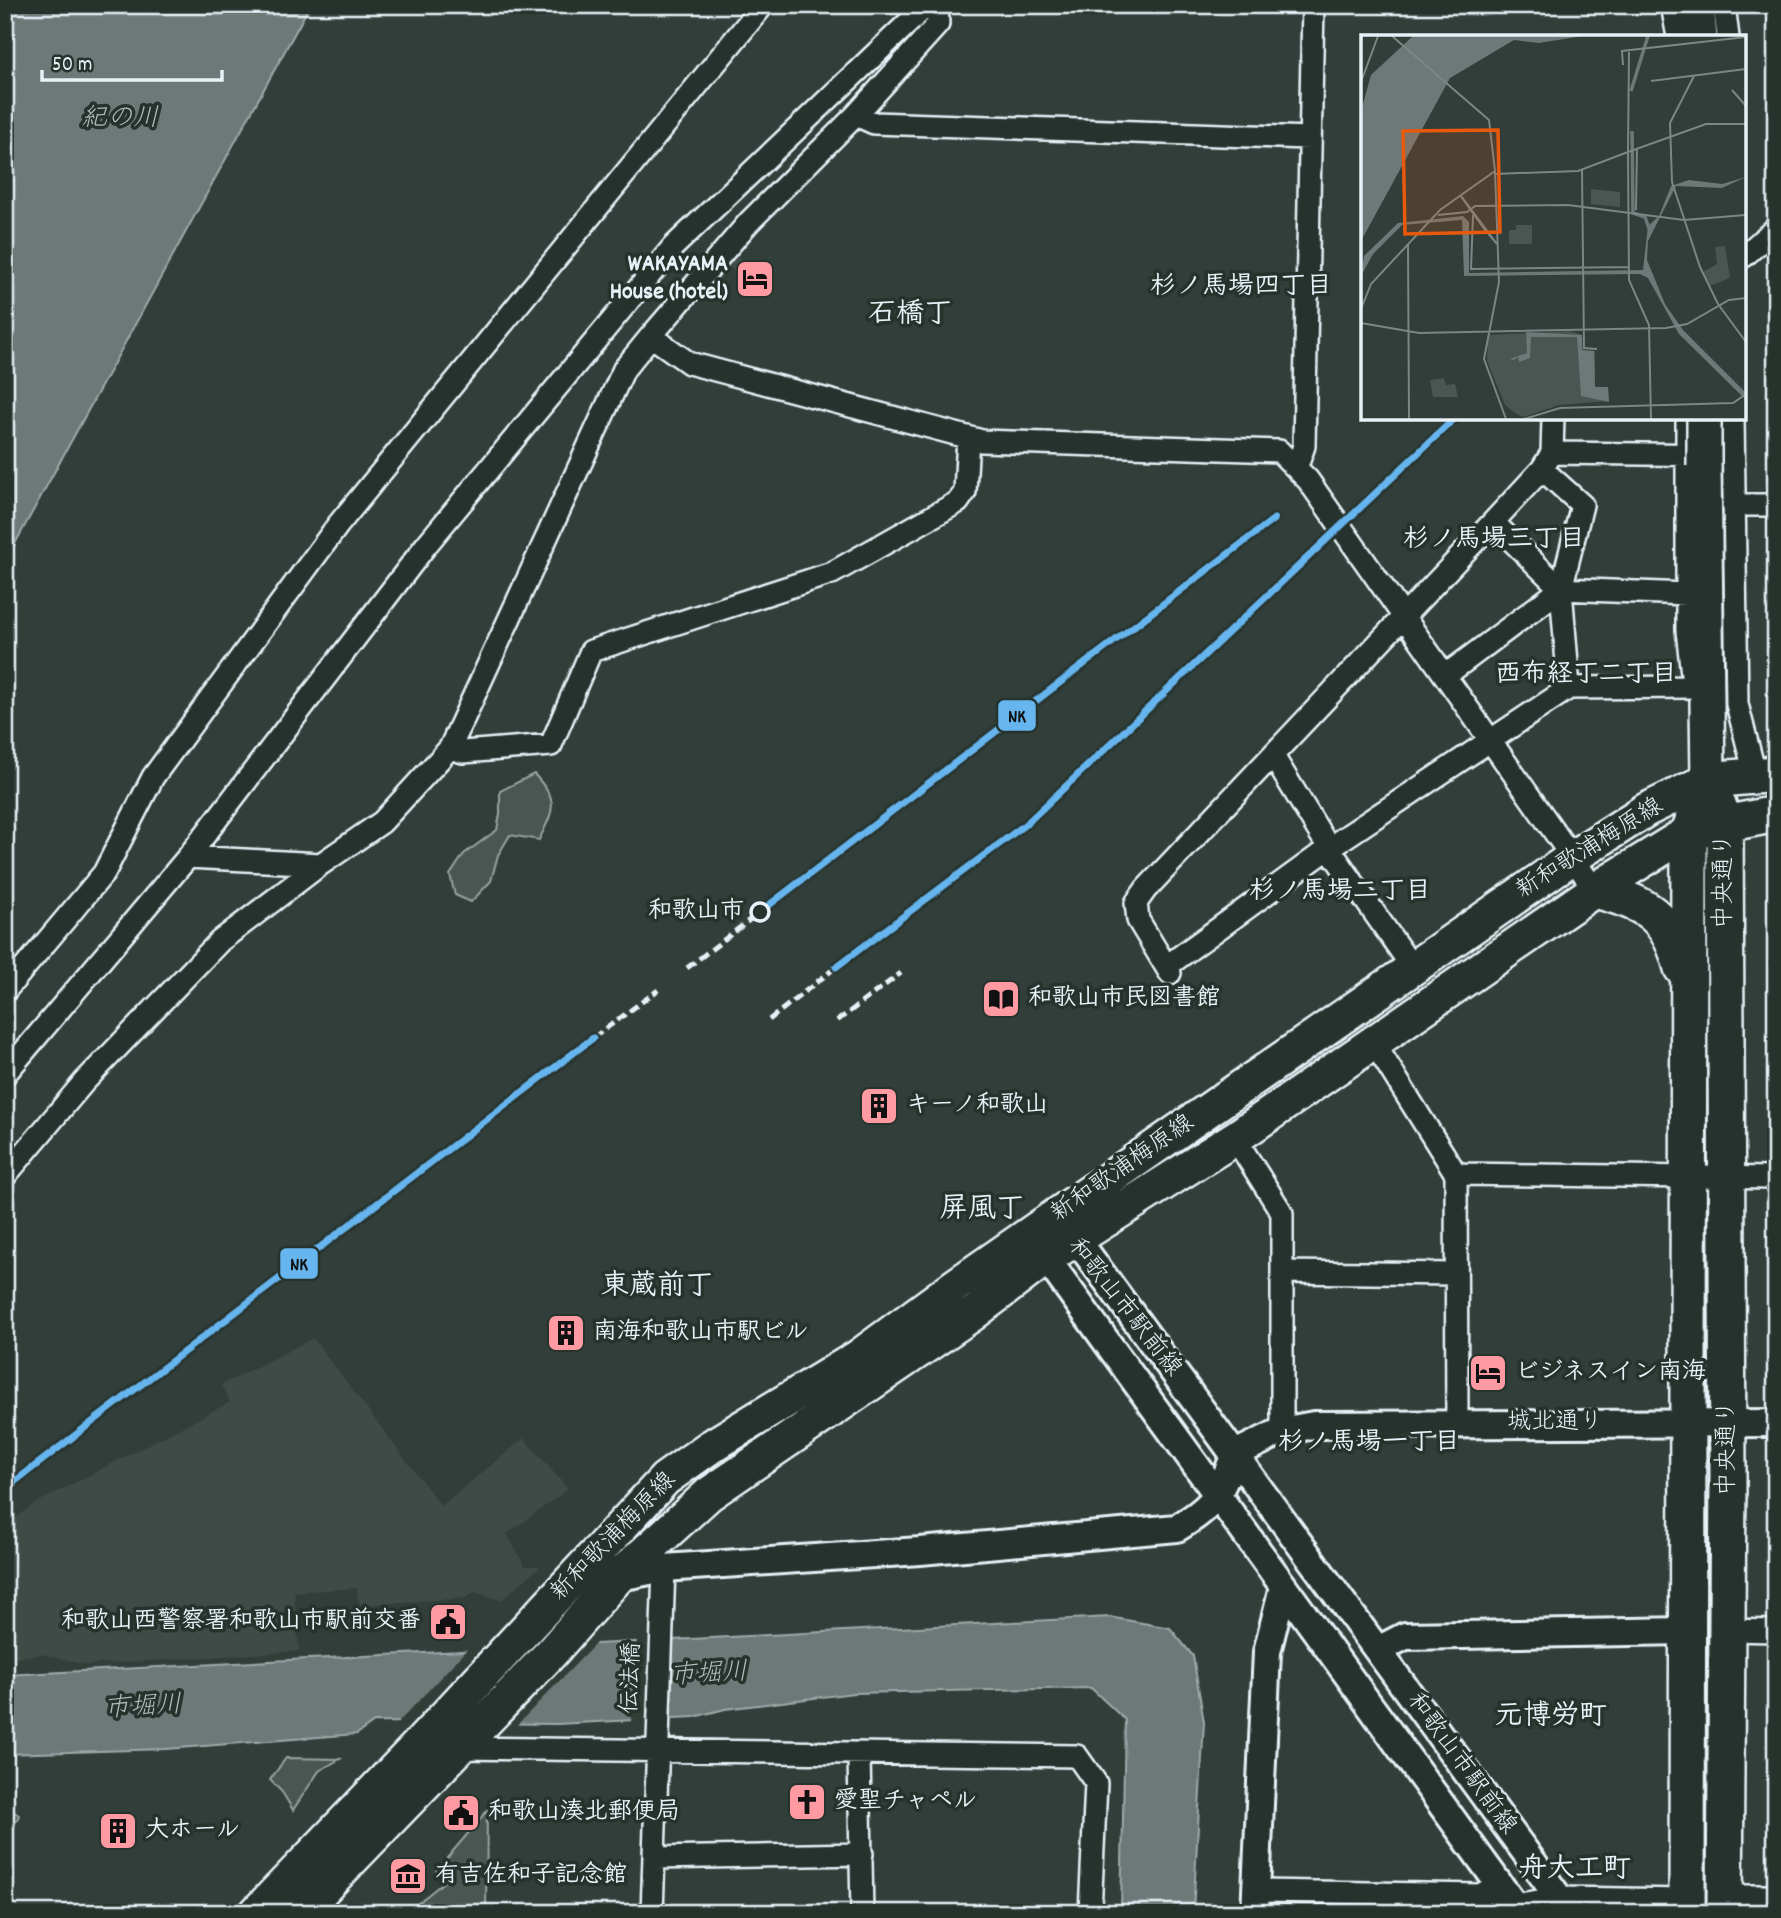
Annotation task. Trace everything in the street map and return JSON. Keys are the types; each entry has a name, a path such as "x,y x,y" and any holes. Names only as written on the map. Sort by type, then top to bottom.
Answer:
{"highway":[{"path":"1708,780 1765,774"},
{"name":"中央通り","path":"1708,780 1725,822 1728,1423 1725,1904"},
{"name":"中央通り","path":"1687,1906 1686,1179 1689,832 1708,780"},
{"path":"1689,832 1725,822 1776,814"},
{"path":"1595,890 1631,901 1649,910 1668,928 1689,996"}],"main road":[{"path":"1697,5 1700,35"},
{"path":"1703,420 1708,459 1708,780"},
{"name":"新和歌浦梅原線","path":"256,1913 422,1741 665,1479 710,1447 858,1357 1047,1222 1573,856 1646,810 1708,780"},
{"name":"新和歌浦梅原線","path":"300,1913 568,1633 617,1578 656,1560 709,1494 974,1313 1046,1258 1235,1138 1595,890 1689,832"}],"street":[{"path":"5,991 104,873 153,777 338,525 763,5"},
{"path":"5,1074 188,857 427,544 673,247 927,5"},
{"path":"5,1176 84,1082 220,942 321,864 382,822 450,748 624,369 749,222 856,115 938,24 937,5"},
{"path":"1297,466 1304,446 1313,5"},
{"path":"1672,5 1678,35"},
{"path":"1724,5 1728,35"},
{"path":"856,115 874,123 1309,138"},
{"path":"1746,254 1776,228"},
{"path":"650,336 689,363 982,441 1279,451 1297,466 1405,615 1489,741 1595,890"},
{"path":"1553,420 1547,461 1136,903 1138,920 1168,970 1329,848 1569,688 1693,687"},
{"path":"1688,420 1733,505 1737,704 1765,774"},
{"path":"1707,717 1693,687 1687,594 1708,459 1731,420"},
{"path":"450,748 463,752 551,745 591,651 832,573 958,502 965,492 968,437"},
{"path":"1547,461 1708,459"},
{"path":"1547,461 1582,505 1561,589 1569,688"},
{"path":"1733,505 1776,505"},
{"path":"1493,522 1561,589"},
{"path":"1446,675 1561,589 1687,594"},
{"path":"1273,756 1329,848 1412,967"},
{"path":"188,857 321,864"},
{"path":"1374,1043 1456,1174 1457,1423"},
{"path":"1235,1138 1282,1213 1282,1431"},
{"path":"1456,1174 1686,1179 1776,1178"},
{"name":"和歌山市駅前線","path":"1508,1904 1219,1496 1046,1258 1047,1222 1077,1240 1564,1905"},
{"path":"1283,1272 1456,1274"},
{"name":"城北通り","path":"1235,1454 1282,1431 1334,1424 1776,1423"},
{"path":"656,1560 907,1552 1177,1528 1200,1515 1219,1496 1235,1454"},
{"name":"伝法橋","path":"652,1913 660,1621 656,1560"},
{"path":"568,1583 617,1578"},
{"path":"1283,1587 1267,1652 1256,1902 1480,1895 1508,1904 1687,1906"},
{"path":"1726,1630 1776,1631"},
{"path":"1378,1650 1405,1636 1688,1631"},
{"path":"462,1744 656,1744 859,1754 1077,1756 1096,1783 1090,1913"},
{"path":"859,1754 862,1913"},
{"path":"654,1858 862,1854"},
{"path":"1725,1904 1776,1896"}],"shaded area":[{"path":"734,254 774,286 767,294 725,264"},
{"path":"534,774 548,792 552,806 539,840 510,835 498,855 491,881 471,902 455,895 450,875 464,854 497,830 500,791"},
{"path":"313,1338 441,1506 524,1438 568,1489 507,1534 525,1566 541,1566 501,1600 475,1592 466,1598 359,1605 357,1588 294,1592 299,1651 86,1665 42,1654 5,1659 5,1526 34,1504 230,1402 221,1385"},
{"path":"286,1758 340,1759 319,1771 293,1810 282,1792 270,1780"},
{"path":"5,1806 19,1815 13,1828 5,1892"},
{"path":"487,1811 486,1913 406,1913 445,1881 436,1871"}],"water":[{"name":"紀の川","path":"5,5 310,5 5,562"},
{"name":"市堀川","path":"1109,1617 1170,1628 1193,1656 1204,1722 1193,1913 1121,1913 1125,1720 1091,1688 854,1693 725,1709 694,1717 557,1724 374,1722 357,1734 166,1749 5,1754 5,1675"}],"pier":[{"path":"671,1637 666,1722 631,1724 637,1639"},
{"path":"598,1641 515,1727 395,1726 468,1648"}],"railway":[{"path":"687,968 760,912"},
{"path":"769,1020 836,967"},
{"path":"837,1021 901,973"},
{"path":"593,1038 658,990"}],"transit line":[{"name":"NK","path":"836,967 1027,823 1453,420"},
{"name":"NK","path":"760,912 1274,519"},
{"name":"NK","path":"5,1489 593,1038"}],"place":[{"name":"WAKAYAMA House (hotel)","path":"755,279"},
{"name":"和歌山市","path":"760,912"},
{"name":"和歌山市民図書館","path":"1001,999"},
{"name":"キーノ和歌山","path":"879,1106"},
{"name":"南海和歌山市駅ビル","path":"566,1333"},
{"name":"ビジネスイン南海","path":"1488,1373"},
{"name":"和歌山西警察署和歌山市駅前交番","path":"448,1622"},
{"name":"愛聖チャペル","path":"807,1802"},
{"name":"和歌山湊北郵便局","path":"461,1813"},
{"name":"大ホール","path":"118,1831"},
{"name":"有吉佐和子記念館","path":"408,1876"}],"district":[{"name":"杉ノ馬場四丁目","path":"1241,287"},
{"name":"石橋丁","path":"910,316"},
{"name":"杉ノ馬場三丁目","path":"1494,540"},
{"name":"西布経丁二丁目","path":"1586,675"},
{"name":"杉ノ馬場二丁目","path":"1340,892"},
{"name":"屏風丁","path":"982,1211"},
{"name":"東蔵前丁","path":"657,1288"},
{"name":"杉ノ馬場一丁目","path":"1369,1443"},
{"name":"元博労町","path":"1551,1718"},
{"name":"舟大工町","path":"1575,1871"}]}
